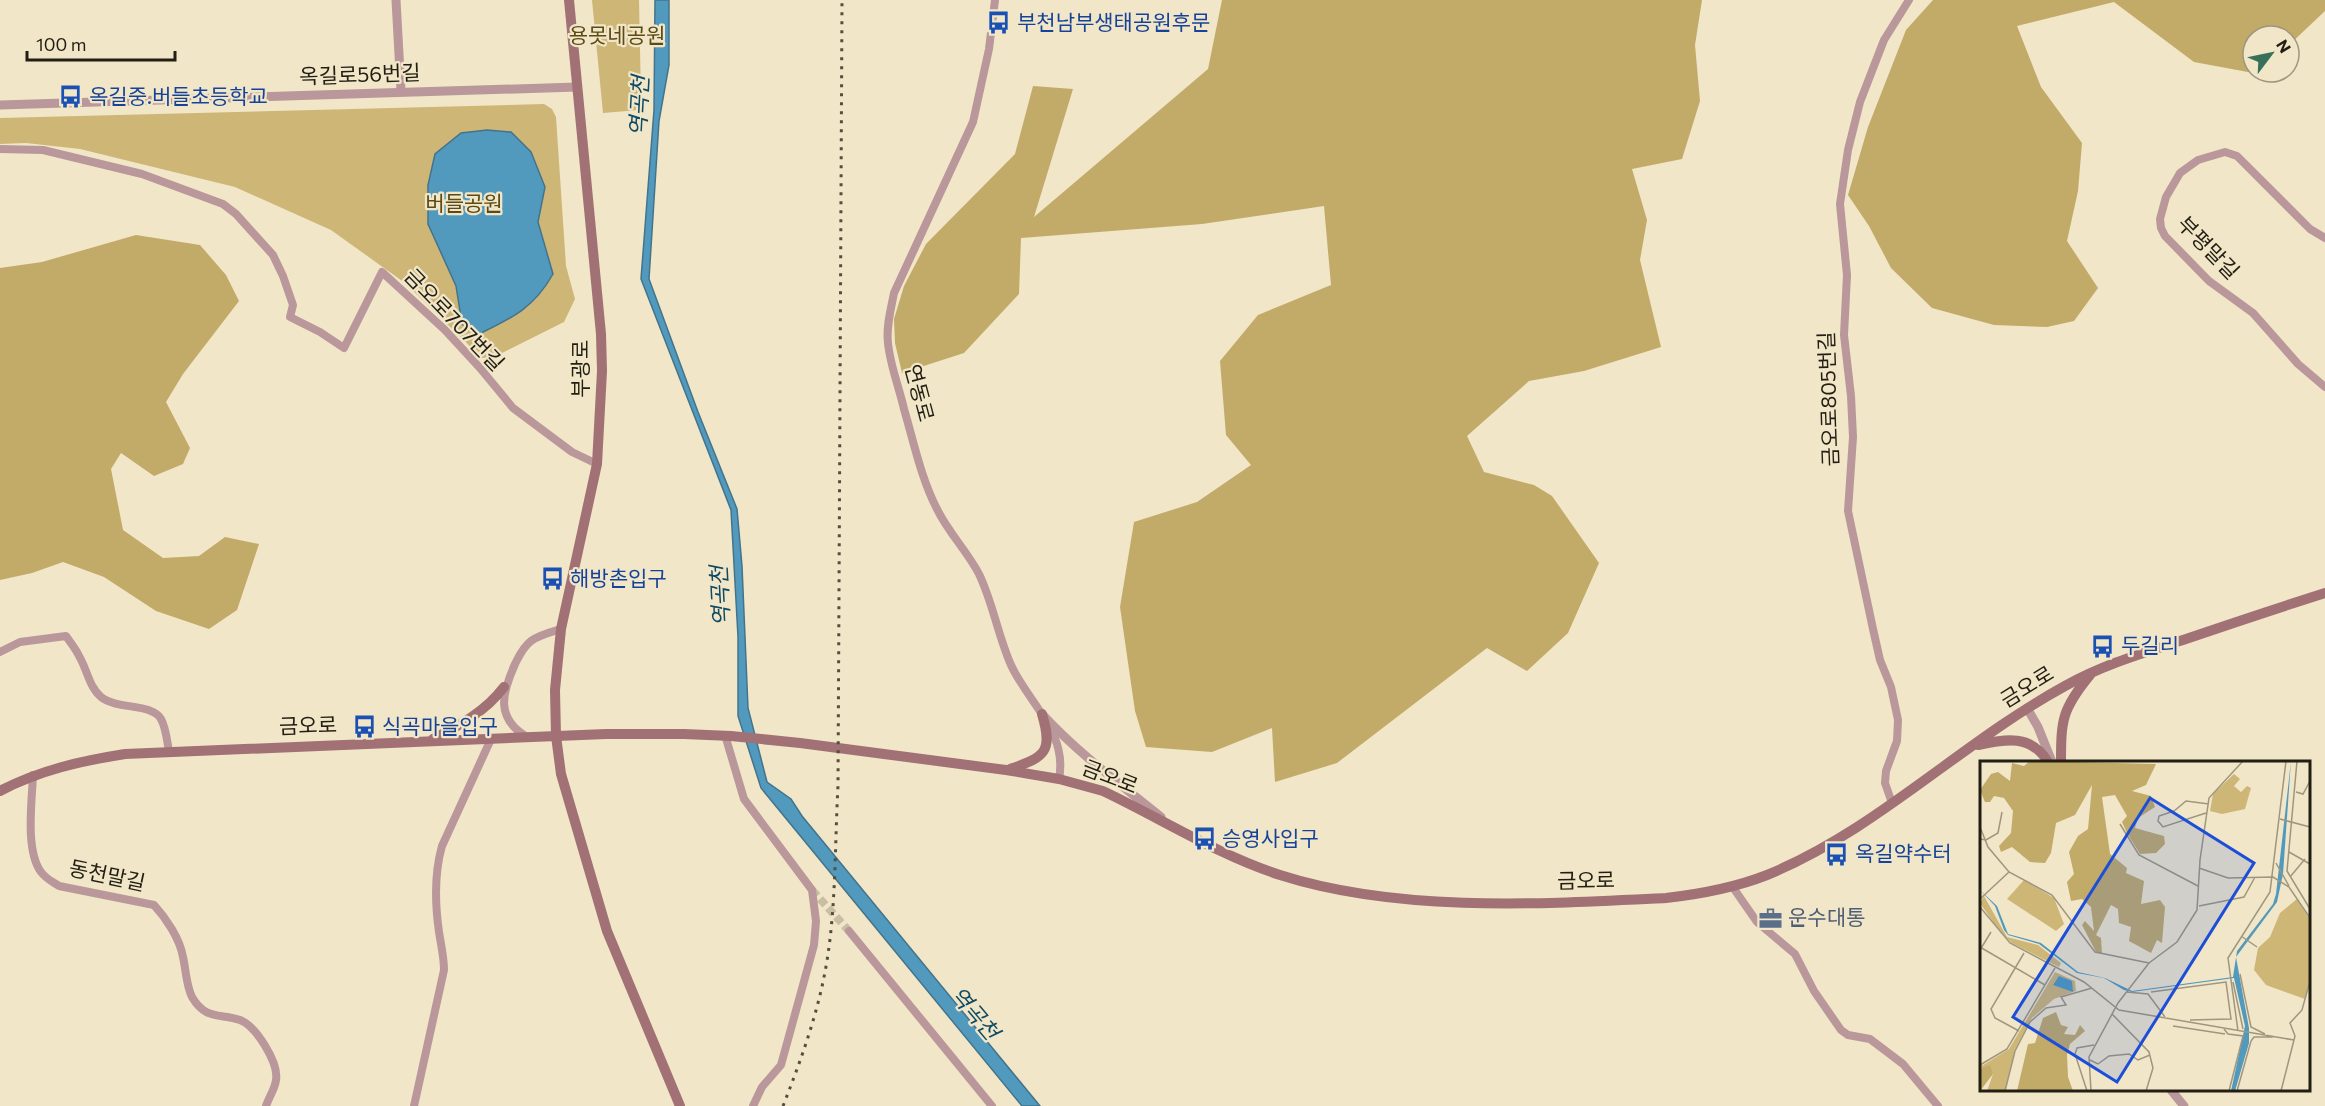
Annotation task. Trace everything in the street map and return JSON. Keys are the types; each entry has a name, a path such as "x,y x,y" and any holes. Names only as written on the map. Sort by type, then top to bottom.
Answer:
{"main road":[{"name":"부광로","path":"569,0 602,334 602,370 597,464 561,629 555,690 556,736 561,774 570,809 607,931 680,1106"},
{"name":"금오로","path":"0,791 33,775 100,758 169,751 606,734 728,736 800,743 1059,779 1103,791 1239,860 1281,875 1359,893 1460,902 1619,900 1698,895 1767,875 1813,852 1892,803 2027,708 2092,672 2132,656 2325,593"},
{"path":"2061,761 2061,728 2064,715 2075,694 2092,672"},
{"path":"429,741 468,720 495,700 504,687"},
{"path":"1006,770 1035,759 1043,752 1049,736 1042,714"},
{"path":"1972,747 2000,740 2022,740 2039,750 2049,761"}],"street":[{"path":"396,0 401,91"},
{"name":"연동로","path":"995,0 989,49 973,122 894,293 887,341 917,455 937,510 979,574 1011,664 1042,714 1060,749 1062,764 1059,779"},
{"name":"금오로805번길","path":"1892,803 1885,783 1886,771 1897,741 1898,720 1891,687 1880,660 1848,511 1853,438 1844,335 1846,250 1840,204 1848,150 1860,102 1884,40 1909,0"},
{"name":"옥길로56번길","path":"0,105 132,103 401,91 577,87"},
{"name":"금오로707번길","path":"0,149 43,150 142,174 222,204 236,214 273,255 293,305 290,317 320,332 344,348 382,272 445,330 513,408 572,452 597,464"},
{"name":"부평말길","path":"2325,238 2310,229 2237,156 2225,152 2198,160 2180,173 2166,197 2160,219 2165,236 2209,281 2253,313 2298,364 2325,387"},
{"path":"529,738 511,724 504,711 504,687 528,642 561,629"},
{"path":"0,652 20,642 66,636 100,696 124,707 151,710 160,717 169,751"},
{"path":"2027,708 2038,727 2050,761"},
{"path":"1042,714 1100,768 1172,826"},
{"path":"728,736 744,798 812,890 816,921 814,945 781,1065 762,1087 753,1106"},
{"path":"414,1106 444,970 439,932 437,863 442,846 491,739"},
{"name":"동천말길","path":"33,775 32,845 40,872 59,886 154,905 178,942 183,954 188,988 193,999 211,1014 240,1020 250,1027 271,1056 277,1078 266,1106"},
{"path":"1732,886 1757,922 1795,954 1814,991 1841,1030 1848,1035 1870,1039 1903,1064 1938,1106"},
{"path":"849,931 992,1106"},
{"path":"2173,1091 2184,1106"}],"green space":[{"name":"용못네공원","path":"592,0 639,0 641,99 639,110 603,113"},
{"name":"버들공원","path":"544,104 552,109 556,117 566,266 575,299 564,322 494,357 482,358 405,283 331,230 235,187 80,149 26,143 0,144 0,118"}],"shaded area":[{"path":"1222,0 1702,0 1695,45 1700,101 1682,159 1632,169 1647,220 1640,260 1661,347 1584,371 1529,381 1467,436 1484,472 1534,485 1552,496 1599,563 1568,633 1527,671 1487,648 1337,763 1275,782 1272,728 1212,752 1146,747 1135,711 1120,607 1134,522 1197,502 1251,465 1226,435 1220,361 1258,315 1331,285 1324,206 1202,224 1021,238 1019,294 964,353 902,373 895,343 894,319 904,286 926,244 1015,154 1033,86 1073,89 1034,217 1208,69"},
{"path":"1933,0 2325,0 2325,11 2301,34 2301,24 2241,24 2241,71 2194,62 2114,2 2017,26 2041,87 2082,143 2078,191 2067,241 2098,288 2074,321 2047,327 1994,325 1932,308 1891,268 1869,226 1848,195 1868,127 1906,30"},
{"path":"136,235 200,245 226,275 239,301 183,374 166,402 190,448 183,464 154,476 121,453 111,469 123,530 163,558 199,556 225,537 259,544 237,610 209,629 156,611 104,577 63,562 32,573 0,580 0,268 42,262"}],"water":[{"path":"655,0 669,0 669,65 659,121 649,279 737,509 742,566 748,708 767,782 791,799 802,816 1040,1106 1022,1106 761,788 738,716 738,637 731,510 641,279 654,110"},
{"path":"487,130 511,132 531,152 545,187 538,222 553,274 530,304 512,317 479,334 462,324 456,286 428,224 428,185 435,154 461,133"}],"tunnel":[{"path":"812,890 849,931"}],"railway":[{"path":"783,1106 822,988 829,947 834,887 838,786 842,0"}],"place":[{"name":"부천남부생태공원후문","path":"999,23"},
{"name":"옥길중.버들초등학교","path":"71,97"},
{"name":"해방촌입구","path":"552,579"},
{"name":"두길리","path":"2103,646"},
{"name":"식곡마을입구","path":"364,727"},
{"name":"승영사입구","path":"1204,839"},
{"name":"옥길약수터","path":"1837,854"},
{"name":"운수대통","path":"1770,918"}],"water label":[{"name":"역곡천","path":"639,106"},
{"name":"역곡천","path":"720,596"},
{"name":"역곡천","path":"975,1013"}]}
